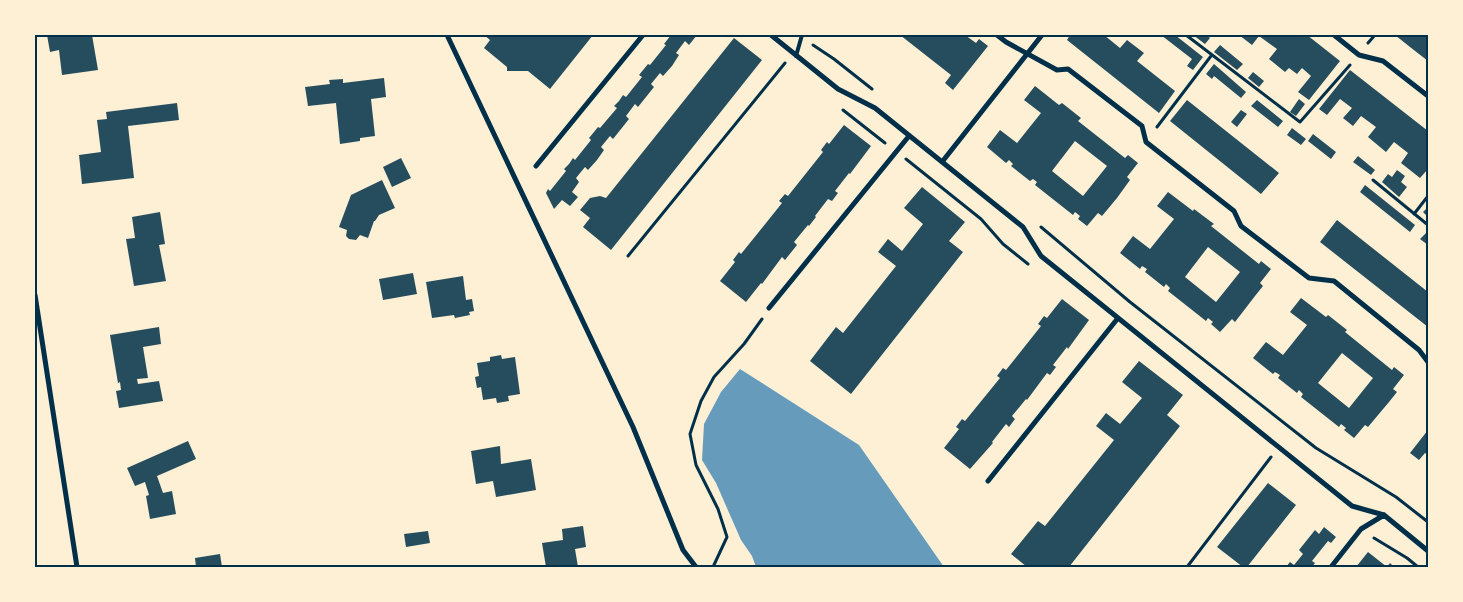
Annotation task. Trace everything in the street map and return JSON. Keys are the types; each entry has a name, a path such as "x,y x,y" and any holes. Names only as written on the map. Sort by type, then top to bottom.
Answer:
{"street":[{"path":"447,35 633,427 683,550 696,567"},
{"path":"536,166 643,35"},
{"path":"771,35 838,89 875,108 1023,227 1041,256 1352,506 1384,515 1428,551"},
{"path":"997,35 1006,42 1057,70 1068,69 1142,126 1146,142 1234,211 1241,226 1309,278 1334,281 1419,350 1428,362"},
{"path":"942,162 1042,35"},
{"path":"1334,35 1360,54 1383,61 1428,96"},
{"path":"769,308 909,136"},
{"path":"35,296 77,567"},
{"path":"988,482 1118,318"},
{"path":"1331,567 1361,528 1384,515"}],"lane":[{"path":"796,56 802,37"}],"path":[{"path":"1186,35 1211,56 1300,122 1375,35"},
{"path":"802,37 834,59 873,90"},
{"path":"1146,142 1211,56"},
{"path":"628,256 786,62"},
{"path":"1373,180 1428,225"},
{"path":"1414,214 1428,196"},
{"path":"1041,227 1130,302 1316,448 1396,497 1428,522"},
{"path":"713,567 727,537 718,509 696,466 690,434 702,401 714,377 744,344 769,308"},
{"path":"1187,567 1271,456"}],"water":[{"path":"740,369 859,445 944,567 756,567 752,556 741,540 716,483 702,460 704,424 721,392"}],"building":[{"path":"47,35 92,35 98,70 62,75 59,50 50,52"},
{"path":"484,35 593,35 550,89 528,71 507,71 507,67 484,48 490,40"},
{"path":"671,35 697,35 689,45 685,41 676,53 679,55 672,66 663,76 660,73 651,84 654,87 638,107 635,104 626,116 629,119 613,139 610,136 601,147 604,150 597,160 588,170 585,167 576,178 579,182 572,192 578,197 570,206 562,200 554,209 546,193 548,189 550,191 566,171 564,169 573,158 575,160 591,140 589,138 617,108 614,106 623,95 626,97 642,77 639,75 666,45 664,44"},
{"path":"900,35 965,35 976,43 979,39 988,46 953,90 945,83 951,75"},
{"path":"1070,35 1104,35 1120,48 1127,40 1144,53 1137,61 1175,91 1159,113 1067,40"},
{"path":"1161,35 1175,35 1203,57 1193,70 1187,66 1192,59"},
{"path":"1193,35 1206,35 1210,38 1205,44"},
{"path":"1239,35 1307,35 1340,61 1309,100 1298,92 1311,76 1302,68 1297,74 1289,68 1285,72 1269,59 1277,49 1259,36 1252,45"},
{"path":"1395,35 1428,35 1428,61 1410,47"},
{"path":"734,38 762,60 611,250 583,227 590,218 580,210 590,198 600,196 606,198"},
{"path":"1220,45 1243,64 1237,70 1214,52"},
{"path":"1214,64 1246,92 1241,98 1214,76 1212,79 1206,74"},
{"path":"1350,70 1428,131 1428,169 1420,178 1401,163 1408,153 1394,142 1386,152 1368,137 1376,127 1361,116 1353,126 1343,118 1352,108 1340,99 1327,115 1319,109"},
{"path":"1253,72 1264,81 1259,87 1248,78"},
{"path":"384,78 386,97 371,99 375,136 360,138 360,141 340,144 336,103 308,106 305,87 330,84 329,80 343,79 343,83"},
{"path":"1035,86 1059,105 1062,103 1081,118 1078,121 1125,158 1128,155 1138,163 1127,177 1130,180 1117,198 1102,216 1098,213 1087,226 1078,219 1080,216 1075,212 1073,215 1035,185 1037,182 1033,179 1030,181 1011,166 1013,164 1009,160 1006,163 987,147 1000,130 1017,143 1041,113 1024,100","holes":["1075,141 1107,166 1083,196 1052,171"]},
{"path":"1299,99 1305,104 1296,116 1290,112"},
{"path":"1187,100 1279,173 1261,194 1170,121"},
{"path":"1257,100 1283,121 1278,127 1251,106"},
{"path":"177,103 179,120 128,126 134,178 82,184 79,155 101,152 97,120 107,119 106,112"},
{"path":"1241,110 1247,114 1237,127 1231,122"},
{"path":"844,125 871,146 835,191 838,193 832,201 828,199 809,226 794,242 797,245 785,260 782,257 746,302 720,281 735,262 733,260 739,252 741,254 782,203 779,201 785,194 788,196 823,152 821,150 827,142 829,144"},
{"path":"1292,128 1306,139 1301,145 1287,135"},
{"path":"1313,134 1336,152 1331,159 1308,141"},
{"path":"1358,156 1375,170 1371,175 1353,162"},
{"path":"401,158 411,178 392,187 383,167"},
{"path":"1397,170 1405,176 1401,182 1407,187 1399,197 1382,182 1388,174 1392,177"},
{"path":"382,180 395,208 379,215 374,221 368,238 360,235 356,240 349,239 346,236 347,230 339,227 351,195"},
{"path":"1365,185 1415,225 1410,232 1360,192"},
{"path":"922,187 965,222 949,241 963,252 851,394 810,361 836,327 843,333 896,266 878,252 888,239 902,251 923,224 904,208"},
{"path":"1168,192 1214,224 1211,226 1259,264 1261,261 1271,269 1260,283 1263,286 1235,322 1232,319 1220,332 1211,324 1213,322 1208,318 1206,321 1168,291 1170,288 1166,284 1164,287 1145,272 1147,269 1142,266 1140,269 1120,253 1133,236 1150,249 1174,219 1157,206","holes":["1208,247 1240,272 1216,302 1185,277"]},
{"path":"1428,207 1428,217 1423,212"},
{"path":"160,212 165,244 159,245 166,281 134,286 126,239 135,238 132,217"},
{"path":"1337,220 1428,292 1428,327 1320,242"},
{"path":"1426,233 1428,235 1428,245 1420,239"},
{"path":"413,273 417,294 383,300 379,279"},
{"path":"463,276 466,300 472,299 474,311 469,312 470,315 455,318 454,315 432,318 426,282"},
{"path":"1301,298 1347,330 1345,332 1392,370 1394,367 1404,375 1393,389 1397,392 1368,427 1365,425 1354,438 1344,430 1346,428 1341,424 1339,427 1301,397 1303,394 1299,390 1297,393 1278,378 1280,375 1275,372 1273,374 1253,358 1266,342 1283,355 1307,325 1290,312","holes":["1342,353 1373,378 1349,408 1318,383"]},
{"path":"1062,299 1089,320 1068,349 1067,347 1053,365 1056,367 1050,375 1047,373 1027,400 1012,416 1015,419 1009,427 1006,424 993,443 970,469 944,448 959,429 956,427 962,419 965,421 1000,378 997,376 1003,368 1006,370 1041,326 1038,324 1044,316 1047,318"},
{"path":"159,327 161,344 143,347 148,378 137,379 138,384 159,381 163,401 119,408 116,391 121,390 120,382 118,383 110,335"},
{"path":"501,355 502,359 515,357 520,394 508,396 509,401 497,403 496,398 483,400 481,387 477,388 475,377 479,376 477,363 490,361 490,357"},
{"path":"1139,361 1183,395 1167,415 1180,426 1069,567 1027,567 1011,554 1038,521 1045,526 1114,440 1096,426 1106,413 1120,424 1142,398 1122,382"},
{"path":"1428,430 1428,455 1425,453 1419,460 1410,453"},
{"path":"188,441 196,459 157,476 163,493 172,491 176,514 150,519 146,496 149,495 145,482 135,486 127,468"},
{"path":"500,446 501,464 531,459 536,490 496,497 493,481 476,484 471,451"},
{"path":"1268,483 1296,505 1247,567 1243,567 1217,547"},
{"path":"583,526 586,547 575,549 578,567 546,567 542,543 563,540 562,529"},
{"path":"1324,527 1336,537 1331,543 1328,541 1312,561 1315,563 1312,567 1286,567 1290,562 1294,565 1303,554 1299,550 1315,530 1319,534"},
{"path":"428,531 430,543 406,547 404,534"},
{"path":"1368,552 1387,567 1356,567"},
{"path":"220,554 222,567 196,567 195,558"}]}
